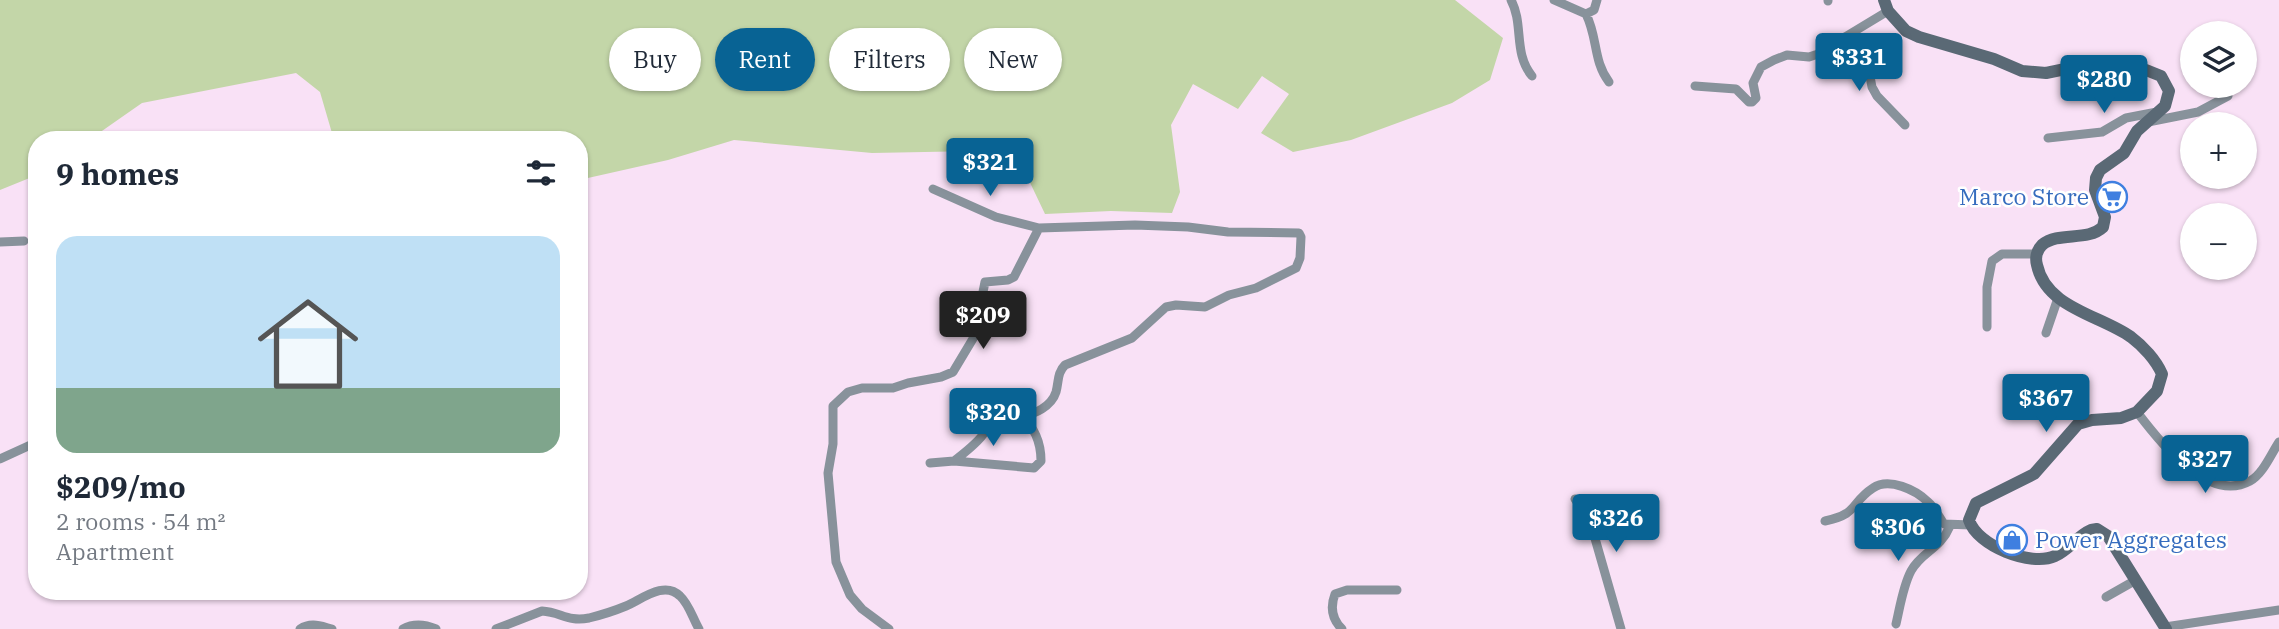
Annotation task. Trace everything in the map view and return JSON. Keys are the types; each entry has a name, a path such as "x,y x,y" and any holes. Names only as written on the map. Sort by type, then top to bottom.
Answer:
{"main road":[{"path":"1886,6 1906,31 1994,59 2022,71 2046,72 2104,66 2155,72 2166,83 2169,91 2165,106 2137,131 2124,153 2100,170 2096,178 2095,190 2105,216 2103,227 2090,234 2043,245 2036,261 2040,276 2053,293 2134,339 2160,368 2162,377 2157,391 2137,412 2111,419 2085,421 2073,427 2034,474 1976,503 1970,516 1971,525 1982,539 2021,558 2035,560 2057,556 2085,532 2097,529 2108,536 2166,628"}],"street":[{"path":"1511,0 1516,10 1521,56 1532,76"},
{"path":"1554,0 1586,14 1594,34 1599,69 1609,82"},
{"path":"1586,14 1594,10 1597,0"},
{"path":"1695,86 1736,89 1751,103 1756,99 1753,83 1761,67 1787,55 1809,57 1818,54 1828,44 1845,37 1886,6"},
{"path":"1845,37 1868,66 1872,87 1877,96 1905,125"},
{"path":"2146,122 2198,112 2224,98"},
{"path":"2048,138 2102,132 2126,118 2159,112"},
{"path":"933,189 996,217 1039,228 1135,225 1269,234 1294,231 1301,237 1300,258 1296,268 1256,288 1229,295 1205,307 1166,307 1132,338 1065,365 1058,374 1052,401 1040,411 1021,414"},
{"path":"889,629 862,609 850,595 836,562 828,473 833,444 832,406 848,392 862,388 893,388 953,372 974,337 985,282 1014,277 1039,228"},
{"path":"0,242 24,242"},
{"path":"1987,327 1987,287 1992,261 2002,254 2037,254"},
{"path":"2046,333 2053,293"},
{"path":"930,463 954,461 1012,464 1028,468 1038,466 1041,456 1034,429 1021,414 999,404 988,430 976,444 954,461"},
{"path":"2074,404 2085,421"},
{"path":"2137,412 2181,463 2211,482 2236,485 2248,482 2257,476 2279,442"},
{"path":"0,459 28,447"},
{"path":"1825,521 1847,515 1875,486 1889,483 1910,489 1930,503 1944,524 1971,525"},
{"path":"1575,499 1590,521 1621,629"},
{"path":"1896,624 1910,572 1918,561 1944,540 1950,526"},
{"path":"2106,597 2136,580"},
{"path":"496,629 542,611 565,618 591,617 622,608 656,591 666,590 682,597 699,629"},
{"path":"1342,629 1332,613 1335,594 1347,590 1397,590"},
{"path":"2166,628 2279,610"},
{"path":"403,629 419,624 436,629"},
{"path":"300,629 306,625 316,625 332,629"}],"green space":[{"path":"0,0 1455,0 1503,38 1490,80 1452,103 1351,140 1293,152 1261,133 1289,94 1262,76 1238,109 1193,84 1171,125 1180,192 1172,213 1111,211 1045,214 1024,170 977,151 872,153 734,140 668,160 588,178 588,131 331,131 320,92 296,73 142,103 102,131 28,131 28,179 0,190"}],"place":[{"name":"Marco Store","path":"2112,197"},
{"name":"Power Aggregates","path":"2012,540"}]}
